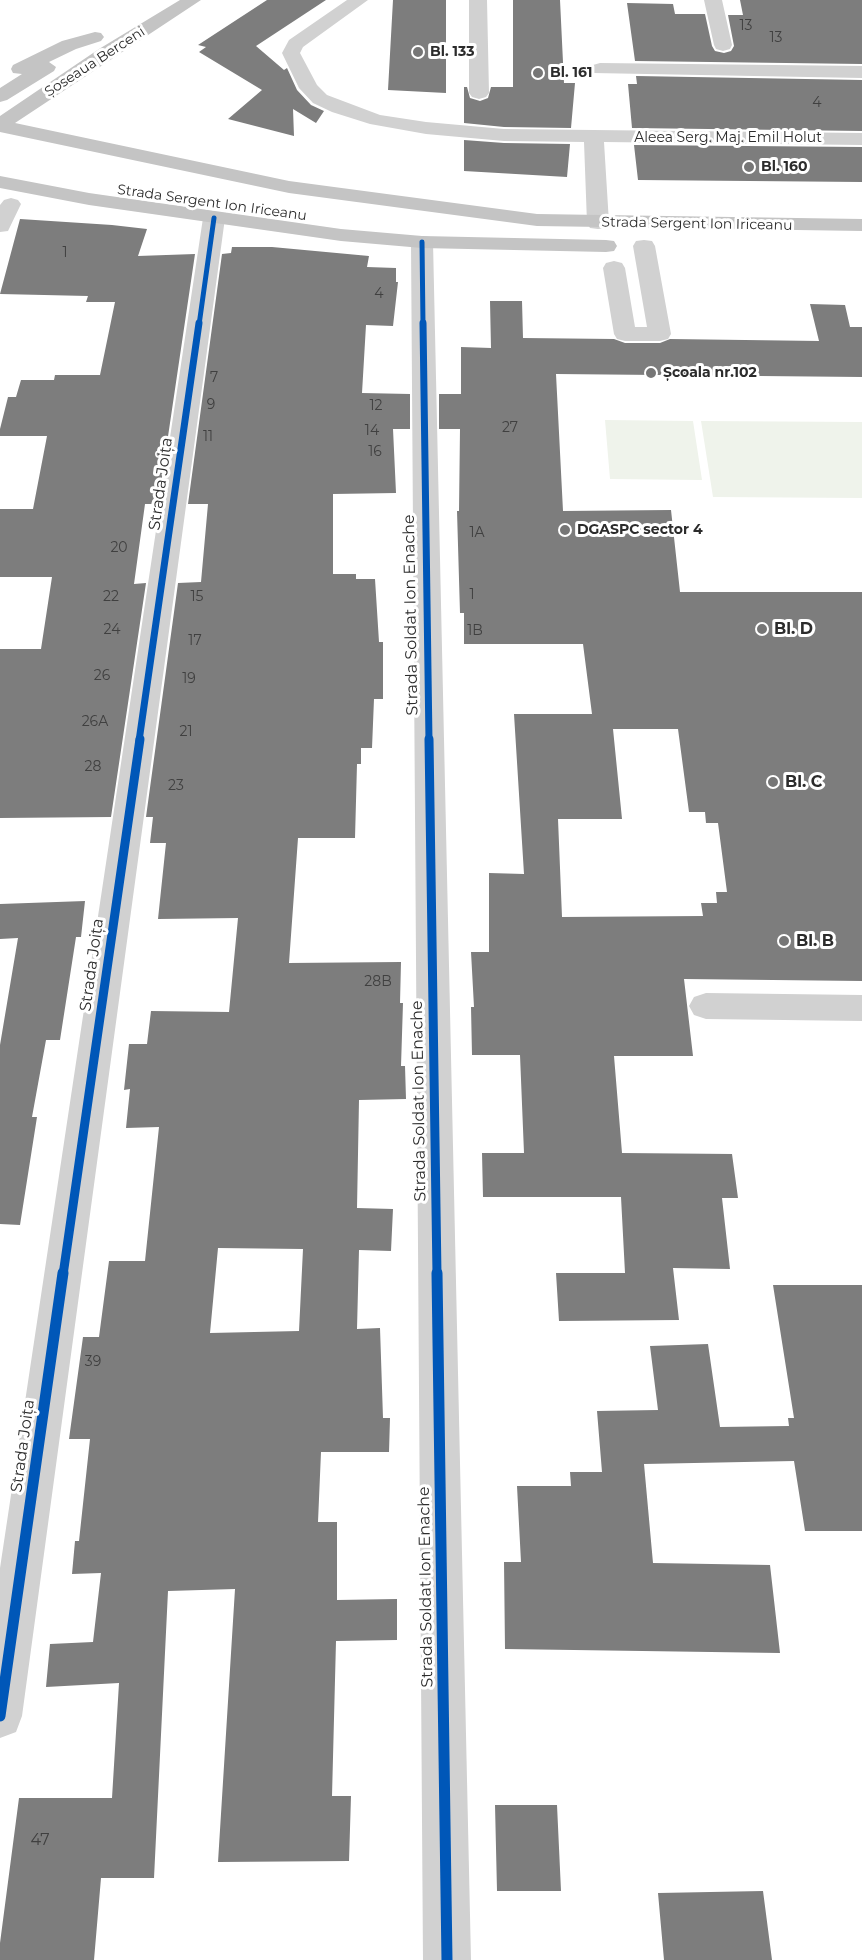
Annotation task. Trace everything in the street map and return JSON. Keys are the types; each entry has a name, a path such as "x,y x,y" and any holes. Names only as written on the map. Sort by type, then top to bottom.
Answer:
{"main road":[{"name":"Șoseaua Berceni","path":"0,126 63,82 192,0"},
{"name":"Șoseaua Berceni","path":"0,96 114,25"},
{"path":"0,79 69,45 95,37"},
{"path":"63,82 58,96 67,116 101,139 142,156"},
{"name":"Strada Sergent Ion Iriceanu","path":"0,126 250,180 345,196 537,220 598,223 862,225"},
{"name":"Strada Sergent Ion Iriceanu","path":"0,182 88,199 341,235 422,242 655,246"},
{"path":"5,204 88,199"}],"street":[{"name":"Aleea Serg. Maj. Emil Holut","path":"359,0 293,47 292,55 309,88 328,104 377,120 483,134 862,139"},
{"path":"478,0 479,93"},
{"path":"713,0 723,45"},
{"path":"600,69 862,72"},
{"path":"594,137 598,223"},
{"path":"0,226 5,204"},
{"name":"Strada Joița","path":"0,1716 214,218"},
{"name":"Strada Soldat Ion Enache","path":"422,242 447,1960"},
{"path":"614,268 625,334 660,334 655,246"},
{"path":"706,1006 862,1008"}],"shaded area":[{"path":"605,420 693,421 702,480 610,479"},
{"path":"701,421 862,422 862,498 713,497"}],"building":[{"path":"267,0 326,0 256,46 284,70 287,68 297,90 311,105 324,111 316,123 293,109 294,136 228,119 262,90 199,52 206,47 198,45"},
{"name":"Bl. 133","path":"393,0 446,0 446,93 388,90"},
{"path":"513,0 560,0 564,83 575,83 571,128 504,127 464,123 464,87 467,87 470,98 480,101 488,98 491,87 513,87"},
{"path":"740,0 862,0 862,64 635,61 627,3 673,4 675,14 705,14 712,46 715,51 724,53 731,51 734,46 728,15 743,15"},
{"path":"636,76 862,80 862,131 632,128 628,84 637,84"},
{"path":"464,140 570,144 567,177 464,171"},
{"name":"Bl. 160","path":"634,145 862,147 862,182 638,180"},
{"path":"20,219 147,229 138,256 195,254 158,504 145,504 134,584 146,583 111,817 0,818 0,649 41,649 52,577 0,577 0,509 33,509 47,436 0,436 0,429 8,397 16,397 21,380 54,380 55,375 100,375 115,302 86,302 88,296 0,294"},
{"path":"232,247 272,247 369,256 367,267 396,268 396,282 398,282 393,326 366,325 362,393 410,394 410,429 393,429 396,493 333,494 333,574 356,574 356,579 375,579 379,642 383,642 383,699 374,699 372,748 361,748 361,764 357,764 355,838 298,838 289,963 401,962 400,1003 403,1003 401,1066 405,1066 406,1099 359,1100 357,1208 393,1209 391,1251 359,1250 357,1329 380,1328 383,1418 390,1418 389,1452 321,1452 318,1522 337,1522 337,1600 397,1599 397,1640 336,1641 332,1796 351,1796 349,1861 218,1862 235,1589 168,1591 154,1878 101,1878 94,1960 0,1960 0,1943 19,1798 112,1798 119,1683 46,1687 50,1644 93,1642 101,1573 72,1574 75,1541 79,1541 90,1439 69,1439 83,1337 99,1337 109,1261 145,1261 159,1127 126,1128 130,1089 124,1090 129,1044 147,1044 151,1011 229,1012 238,918 158,919 166,843 150,843 153,817 146,817 178,583 201,582 208,504 188,504 222,254 231,253","holes":["218,1248 303,1249 299,1331 210,1333"]},
{"path":"490,301 522,301 523,338 614,339 625,343 660,343 670,339 819,341 810,304 845,305 850,327 862,327 862,377 556,374 563,511 671,510 680,592 862,592 862,981 684,979 693,1056 614,1056 622,1153 732,1154 738,1198 722,1198 730,1269 673,1268 679,1320 559,1321 556,1273 625,1273 621,1197 483,1197 482,1153 524,1153 520,1055 472,1055 471,1007 474,1007 471,952 489,952 489,873 524,874 514,714 592,714 583,644 464,644 464,613 460,613 457,511 459,511 460,429 439,429 439,394 461,394 461,347 491,348","holes":["613,729 678,729 689,812 705,812 706,823 718,823 727,892 716,892 717,903 701,903 703,916 562,917 558,819 622,819"]},
{"path":"85,901 81,937 76,937 60,1040 46,1040 32,1117 37,1117 20,1225 0,1224 0,1045 18,938 0,939 0,904"},
{"path":"773,1285 862,1285 862,1531 805,1531 794,1461 644,1464 653,1563 770,1565 780,1653 505,1649 504,1562 521,1562 517,1486 571,1486 570,1472 602,1472 597,1411 658,1410 650,1346 708,1344 720,1427 789,1426 788,1418 794,1418"},
{"path":"495,1805 557,1805 561,1891 497,1891"},
{"path":"763,1891 772,1960 664,1960 658,1893"}],"cycle path":[{"path":"0,1716 214,218"},
{"path":"422,242 447,1960"}],"place":[{"name":"Bl. 133","path":"418,52"},
{"name":"Bl. 161","path":"538,73"},
{"name":"Bl. 160","path":"749,167"},
{"name":"Școala nr.102","path":"651,373"},
{"name":"DGASPC sector 4","path":"565,530"},
{"name":"Bl. D","path":"762,629"},
{"name":"Bl. C","path":"773,782"},
{"name":"Bl. B","path":"784,941"}]}
